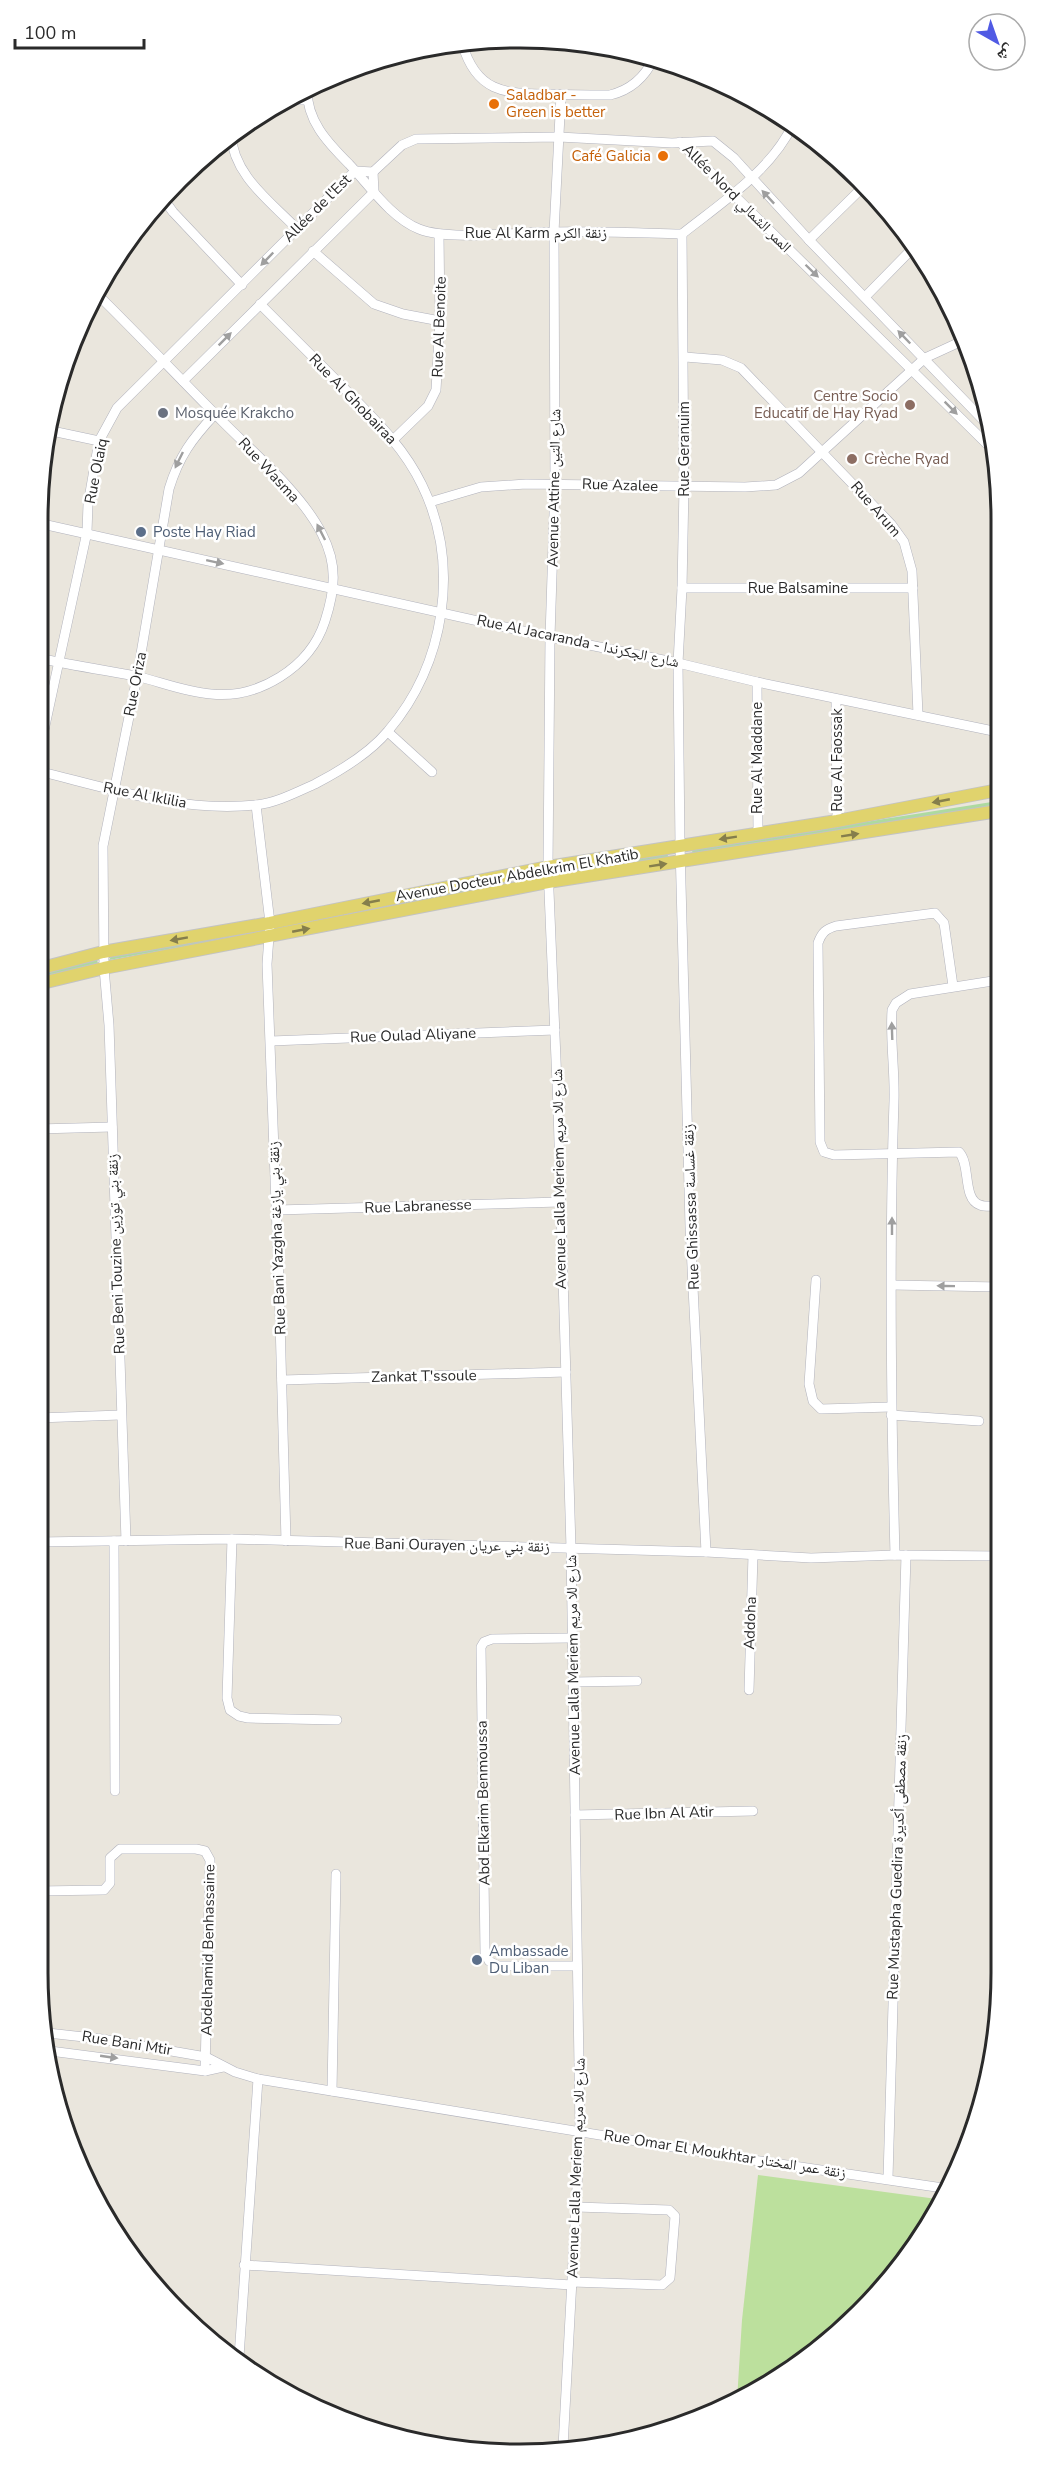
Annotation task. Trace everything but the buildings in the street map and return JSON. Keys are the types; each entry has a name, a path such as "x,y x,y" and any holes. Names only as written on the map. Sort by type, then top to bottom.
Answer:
{"main road":[{"name":"Avenue Docteur Abdelkrim El Khatib","path":"48,966 104,952 548,867 837,821 991,791"},
{"name":"Avenue Docteur Abdelkrim El Khatib","path":"48,982 104,968 548,882 991,812"}],"street":[{"path":"466,51 473,69 492,87 518,94 610,95 620,93 644,75 649,66"},
{"name":"Avenue Attine شارع التين","path":"548,882 550,637 555,483 554,232 561,95"},
{"name":"Rue Al Karm زنقة الكرم","path":"307,100 320,132 374,192 405,220 420,229 440,234 554,232 682,234"},
{"path":"682,234 750,177 780,146 788,132"},
{"path":"373,172 402,145 416,139 559,138 680,142"},
{"name":"Allée Nord الممر الشمالي","path":"680,142 707,140 718,143 979,416"},
{"name":"Allée Nord الممر الشمالي","path":"680,142 984,441"},
{"path":"233,144 235,157 246,176 296,228"},
{"name":"Allée de l'Est","path":"165,361 355,171 373,172 374,192 183,381"},
{"path":"809,240 858,192"},
{"path":"168,205 242,285"},
{"name":"Rue Al Benoite","path":"394,439 424,411 436,390 440,321 440,234"},
{"name":"Rue Geranuim","path":"680,846 678,663 684,487 682,234"},
{"path":"313,251 374,304 402,314 440,321"},
{"path":"865,297 908,253"},
{"name":"Rue Wasma","path":"103,300 265,464 311,516 323,535 331,558 334,588"},
{"name":"Rue Al Ghobairaa","path":"261,304 394,439 410,463 430,502 437,525 443,563 442,612"},
{"name":"Rue Azalee","path":"430,502 481,487 555,483 684,487 745,487 776,484 799,473 925,358 956,343"},
{"name":"Rue Arum","path":"684,357 722,360 741,368 891,524 904,542 910,557 913,588 918,715"},
{"name":"Rue Olaiq","path":"48,713 87,532 88,504 99,441 117,408 165,361"},
{"name":"Rue Oriza","path":"104,968 103,846 137,677 169,489 176,466 184,451 215,414"},
{"path":"56,432 99,441"},
{"name":"Rue Al Jacaranda - شارع الجكرندا","path":"48,525 550,637 991,731"},
{"path":"48,660 137,677 184,690 212,694 251,691 275,680 305,656 323,626 334,588"},
{"name":"Rue Balsamine","path":"682,588 913,588"},
{"name":"Rue Al Iklilia","path":"48,774 174,802 256,805 300,791 350,764 388,732 417,688 428,665 442,612"},
{"name":"Rue Al Maddane","path":"757,682 758,833"},
{"name":"Rue Al Faossak","path":"836,699 837,821"},
{"path":"388,732 432,772"},
{"name":"Rue Bani Yazgha زنقة بني يازغة","path":"256,805 270,922 267,964 277,1210 286,1540"},
{"name":"Rue Ghissassa زنقة غساسة","path":"680,846 690,1226 706,1552"},
{"name":"Avenue Lalla Meriem شارع للا مريم","path":"548,882 555,1030 571,1548 580,2131 563,2442"},
{"path":"953,986 944,923 935,913 826,929 818,942 822,1147 824,1152 834,1155 959,1152 964,1158 972,1198 980,1205 991,1206"},
{"name":"Rue Beni Touzine زنقة بني توزين","path":"104,968 109,1025 120,1415 126,1541"},
{"name":"Rue Mustapha Guedira زنقة مصطفى أكديرة","path":"888,2178 900,1555 891,1411 891,1154 894,1098 892,1010 896,1003 910,994 991,981"},
{"name":"Rue Oulad Aliyane","path":"271,1041 555,1030"},
{"path":"48,1129 112,1127"},
{"name":"Rue Labranesse","path":"277,1210 560,1202"},
{"path":"816,1280 809,1384 813,1401 821,1409 891,1411 979,1421"},
{"path":"892,1285 991,1287"},
{"name":"Zankat T'ssoule","path":"282,1380 566,1372"},
{"path":"48,1418 120,1415"},
{"path":"232,1539 227,1698 230,1710 234,1714 248,1718 338,1720"},
{"name":"Rue Bani Ourayen زنقة بني عريان","path":"48,1542 232,1539 706,1552 811,1558 900,1555 991,1556"},
{"path":"114,1541 114,1791"},
{"name":"Addoha","path":"748,1690 753,1555"},
{"name":"Abd Elkarim Benmoussa","path":"571,1638 492,1640 484,1642 480,1647 485,1953 489,1961 498,1966 577,1966"},
{"path":"572,1682 637,1681"},
{"name":"Rue Ibn Al Atir","path":"575,1815 753,1811"},
{"name":"Abdelhamid Benhassaine","path":"48,1892 104,1890 110,1883 110,1858 120,1849 205,1851 210,1860 205,2071"},
{"path":"332,2091 336,1875"},
{"name":"Rue Bani Mtir","path":"52,2033 92,2037 206,2057"},
{"name":"Rue Bani Mtir","path":"55,2052 205,2071"},
{"name":"Rue Omar El Moukhtar زنقة عمر المختار","path":"206,2057 224,2067 258,2079 746,2159 939,2187"},
{"path":"205,2071 224,2067"},
{"path":"239,2352 258,2079"},
{"path":"244,2265 572,2283 662,2285 667,2282 670,2278 675,2216 669,2210 576,2207"}],"green space":[{"path":"991,802 991,808 693,853 694,849"},
{"path":"666,853 669,857 556,875"},
{"path":"504,882 463,893 284,926"},
{"path":"250,929 253,931 251,934 109,960 111,957"},
{"path":"97,960 98,964 48,976 48,972"},
{"path":"758,2175 933,2198 894,2260 853,2306 807,2347 738,2390 742,2320"}],"place":[{"name":"Saladbar - Green is better","path":"494,104"},
{"name":"Café Galicia","path":"663,156"},
{"name":"Centre Socio Educatif de Hay Ryad","path":"910,405"},
{"name":"Mosquée Krakcho","path":"163,413"},
{"name":"Crèche Ryad","path":"852,459"},
{"name":"Poste Hay Riad","path":"141,532"},
{"name":"Ambassade Du Liban","path":"477,1960"}]}
